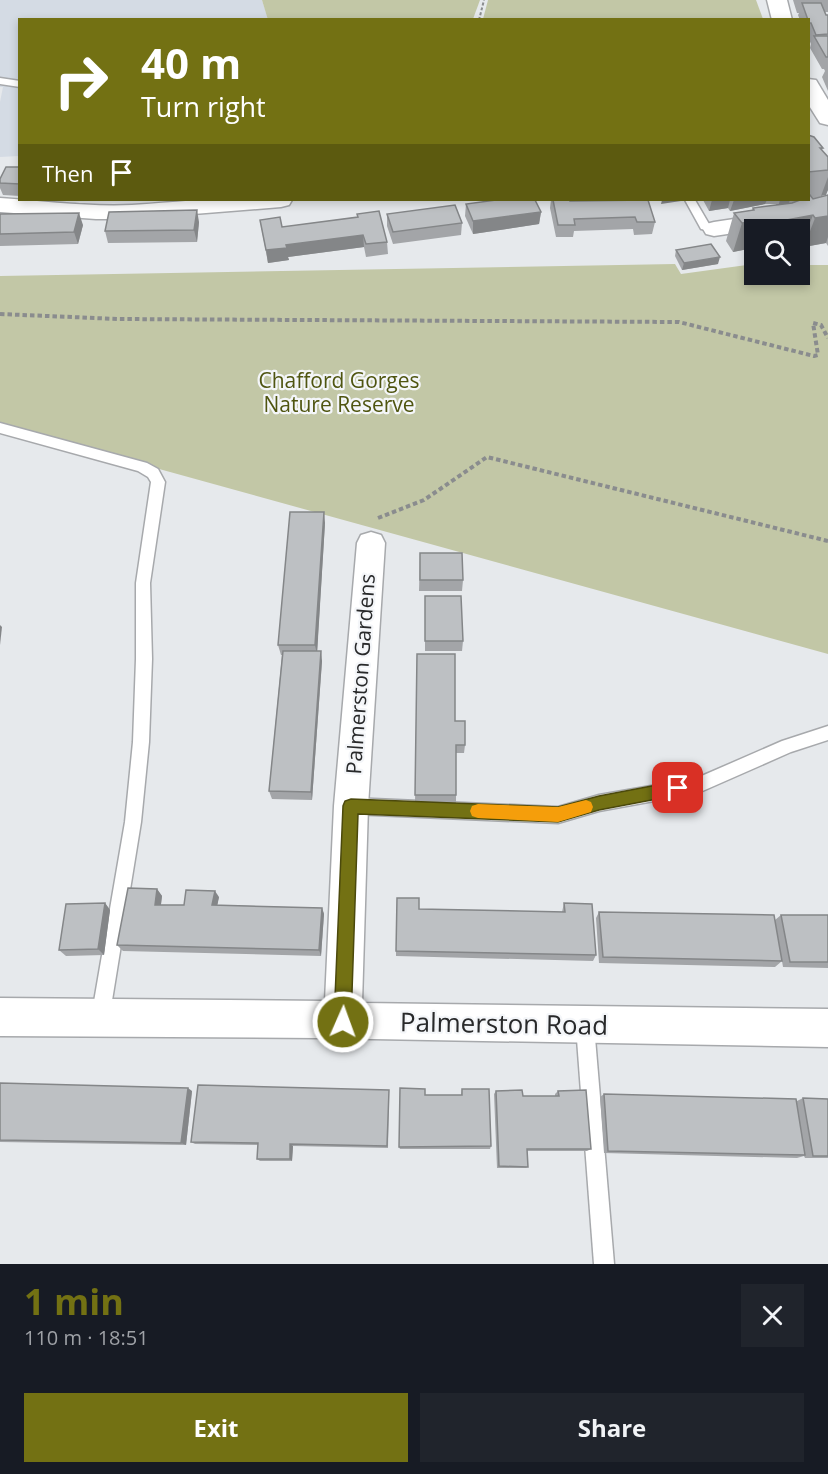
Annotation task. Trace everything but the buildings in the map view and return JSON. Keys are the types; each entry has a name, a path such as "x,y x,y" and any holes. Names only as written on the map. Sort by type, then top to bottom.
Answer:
{"street":[{"path":"777,0 782,18"},
{"path":"810,87 828,118"},
{"path":"0,205 96,212 131,206 256,201"},
{"path":"714,229 828,212"},
{"name":"Palmerston Gardens","path":"343,1022 351,806 371,543"},
{"name":"Palmerston Road","path":"0,1017 319,1019 343,1022 828,1028"}],"lane":[{"path":"0,81 18,84"},
{"path":"691,201 705,226 714,229"},
{"path":"0,428 142,467 153,473 158,482 143,583 144,659 141,742 133,822 100,1019"},
{"path":"351,806 558,815 599,803 698,785 788,746 828,733"},
{"path":"585,1026 604,1264"}],"path":[{"path":"480,18 484,0"},
{"path":"0,314 118,319 679,322 814,356 818,355 818,351 813,336 813,323 821,325 828,338"},
{"path":"371,543 372,526 382,515 424,500 488,458 828,541"}],"shaded area":[{"path":"0,0 262,0 268,18 18,18 18,156 0,157 0,102 3,87 0,87"}],"green space":[{"path":"262,0 480,0 473,18 267,18"},
{"path":"488,0 756,0 763,18 483,18"},
{"name":"Chafford Gorges Nature Reserve","path":"675,264 681,274 744,265 744,285 810,285 810,265 828,265 828,654 0,425 0,276"}],"slow traffic":[{"path":"478,811 558,815 586,807"}],"route":[{"path":"343,1022 351,806 558,815 599,803 678,788"}]}
